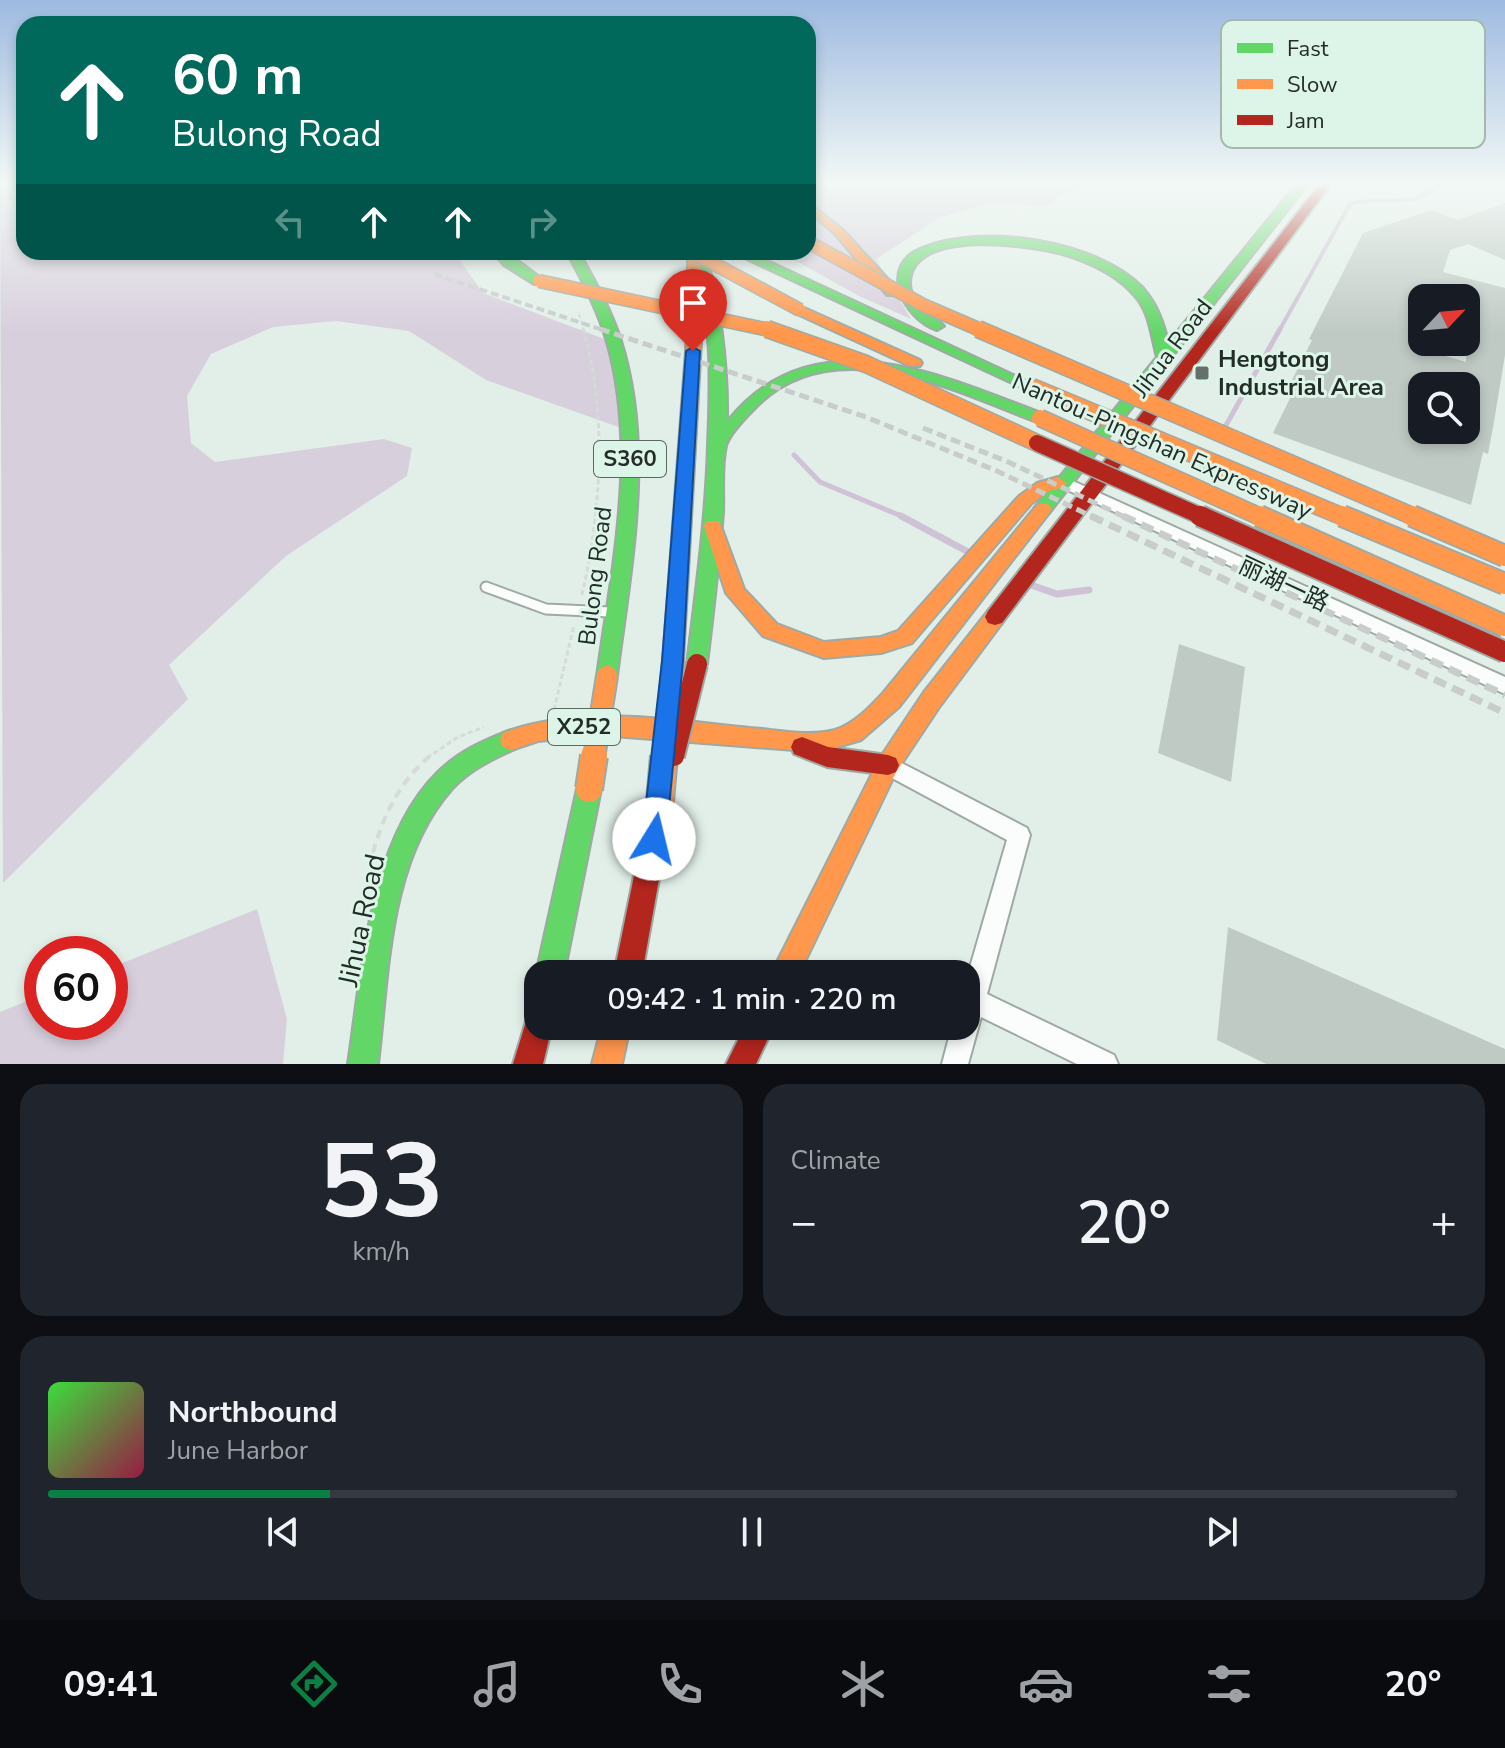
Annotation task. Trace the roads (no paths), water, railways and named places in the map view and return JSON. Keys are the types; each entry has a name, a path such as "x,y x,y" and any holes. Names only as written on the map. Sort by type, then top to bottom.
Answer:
{"main road":[{"path":"840,234 905,307 1032,387"},
{"name":"Jihua Road","path":"363,1064 396,871 413,827 433,796 477,753 528,732 562,726 784,740 836,739 863,727 891,700 1263,234"},
{"name":"Jihua Road","path":"888,765 932,699 1288,234"},
{"path":"937,326 913,304 903,287 905,271 915,257 963,239 1024,240 1083,258 1139,291 1159,324 1163,356"},
{"path":"816,246 925,306 1505,556"},
{"path":"506,260 539,281 580,294 746,323 814,344 1505,652"},
{"name":"Bulong Road","path":"553,960 589,789 607,676 629,496 631,442 620,355 578,260"},
{"name":"S360","path":"631,960 659,812 673,661 695,324 695,260"},
{"path":"659,812 697,664 713,526 715,293 699,260"},
{"name":"Nantou-Pingshan Expressway","path":"709,260 800,310 1505,626"},
{"name":"Nantou-Pingshan Expressway","path":"754,260 1032,387 1505,584"},
{"path":"716,446 752,400 794,376 831,367 891,367 911,371 1040,418"},
{"path":"713,526 736,593 770,630 824,650 881,645 905,637 1009,518 1043,487 1064,482"},
{"path":"784,740 827,757 888,765 792,960"},
{"path":"528,1064 534,1040"},
{"path":"607,1064 613,1040"},
{"path":"741,1064 753,1040"}],"street":[{"name":"丽湖一路","path":"1064,482 1505,686"},
{"path":"1455,663 1505,562"},
{"path":"888,765 1019,835 980,974"},
{"path":"980,1021 1105,1064"},
{"path":"955,1064 962,1040"}],"lane":[{"path":"486,587 521,605 545,611 615,612"}],"waterway":[{"path":"1279,331 1333,234"},
{"path":"1225,427 1280,329"},
{"path":"794,455 820,482 906,518"},
{"path":"901,516 972,554"},
{"path":"1028,584 1057,594 1089,590"}],"railway":[{"path":"434,274 606,331"},
{"path":"600,329 866,417 997,471 1095,518"},
{"path":"923,428 1006,461 1127,518"},
{"path":"1091,516 1505,713"},
{"path":"1123,516 1505,695"}],"place":[{"name":"Hengtong Industrial Area","path":"1202,373"}]}
